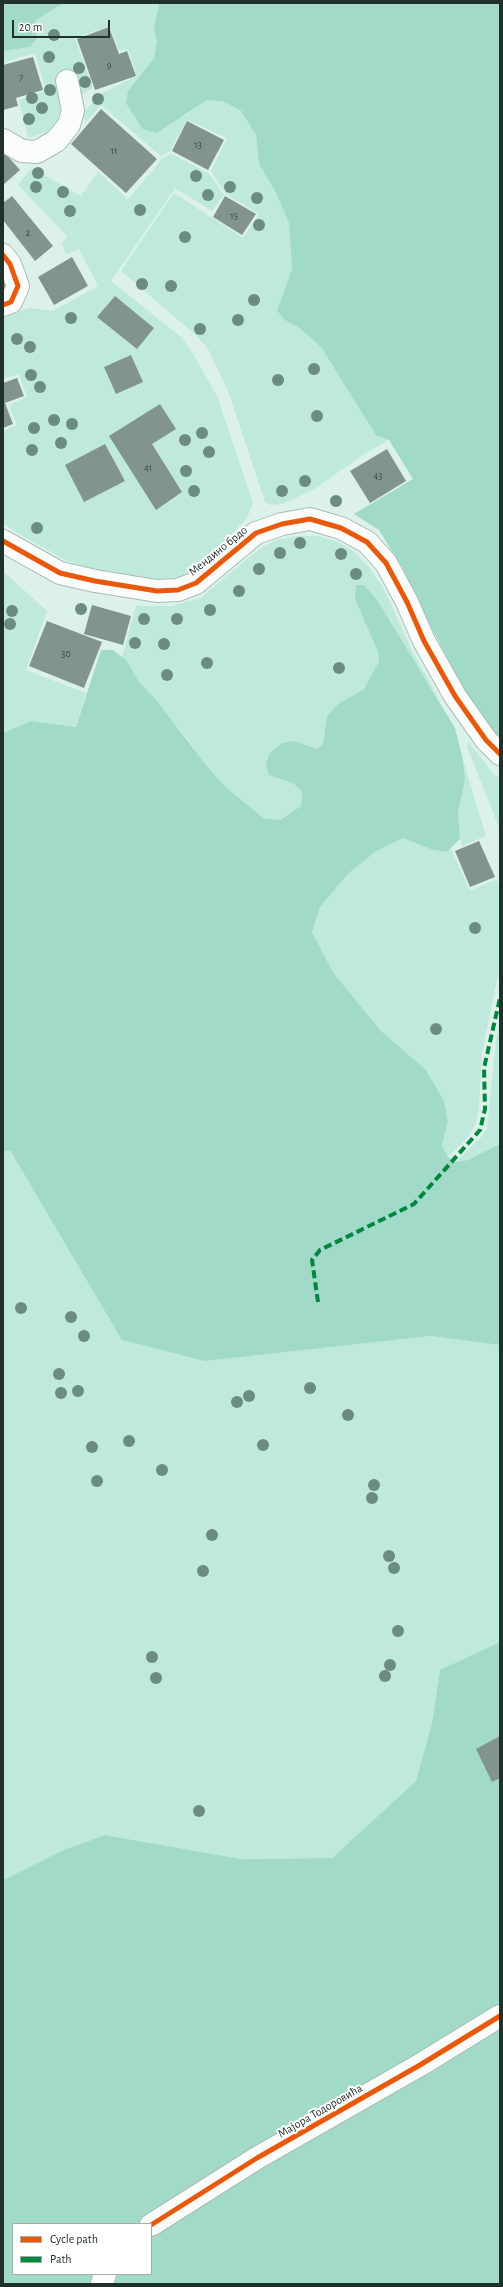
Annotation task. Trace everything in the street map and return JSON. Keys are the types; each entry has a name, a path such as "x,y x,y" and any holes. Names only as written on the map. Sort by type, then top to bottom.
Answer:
{"street":[{"path":"3,140 22,151 37,152 56,141 69,125 73,110 67,81"},
{"path":"3,255 10,264 18,286 11,302 3,305"},
{"name":"Мендино брдо","path":"3,541 60,573 95,581 157,591 178,590 196,583 256,533 282,524 310,519 341,528 367,542 386,564 407,602 424,641 454,696 486,740 500,754"},
{"name":"Мајора Тодоровића","path":"152,2224 257,2158 500,2016"}],"green space":[{"path":"3,3 64,3 35,21 37,38 30,47 3,51"},
{"path":"64,3 159,3 154,28 158,42 154,58 128,91 183,117 207,100 225,102 241,111 256,135 259,164 276,193 289,223 292,269 277,310 283,319 298,327 321,347 342,379 389,440 369,451 311,491 282,504 271,505 265,502 228,391 207,347 192,332 121,271 174,193 243,238 259,214 226,194 211,171 227,138 187,120 170,151 161,156 101,105 87,121 81,116 100,94 137,76 128,49 119,51 110,26 75,38 93,88 79,96 74,74 56,78 61,111 53,130 28,138 19,100 46,91 35,53 3,62 3,51 30,47 36,30 35,21"},
{"path":"159,3 500,3 500,738 472,705 430,625 402,567 379,530 354,514 413,479 389,440 376,435 321,347 298,327 283,319 277,310 292,269 289,223 276,193 259,164 256,135 241,111 225,102 207,100 157,133 142,128 126,103 128,91 154,58 157,42 154,28"},
{"path":"172,154 209,174 224,195 212,211 175,188 111,281 182,338 193,354 217,396 253,503 247,518 204,563 182,576 156,582 107,573 67,561 17,533 3,523 3,431 17,425 9,405 27,397 19,374 3,379 3,315 30,308 53,311 98,286 79,249 66,254 62,244 67,236 18,185 32,168 81,196 98,172 128,199 163,158"},
{"path":"297,536 318,536 336,541 353,551 368,566 384,589 413,653 441,702 412,661 355,599 378,652 379,661 364,689 338,704 327,716 323,744 317,749 295,741 269,775 294,784 302,792 301,806 280,820 263,818 226,787 207,766 186,737 139,682 122,657 136,606 172,606 200,598 258,550 276,540"},
{"path":"3,571 47,611 26,670 86,693 76,727 31,721 3,733"},
{"path":"356,585 364,585 377,600 455,728 463,760 465,780 458,813 460,839 447,852 433,850 403,838 375,852 348,874 320,907 312,932 333,972 380,1030 426,1070 444,1101 448,1121 442,1145 448,1157 456,1162 468,1160 500,1144 500,1345 430,1336 205,1361 122,1340 10,1150 3,1152 3,733 31,721 76,727 101,650 113,650 126,660 139,682 156,700 207,766 226,787 263,818 280,820 301,806 302,792 294,784 269,775 266,764 269,754 282,743 295,741 317,749 323,744 327,716 338,704 364,689 379,661 378,652 355,599"},
{"path":"469,743 496,777 500,776 500,830 467,747"},
{"path":"463,760 486,836 462,846 458,813 465,780"},
{"path":"403,838 433,850 447,852 451,849 470,891 497,879 500,891 500,966 482,1053 479,1108 476,1123 468,1137 448,1157 442,1145 448,1121 444,1101 426,1070 380,1030 333,972 312,932 320,907 348,874 375,852"},
{"path":"500,1019 500,1144 468,1160 456,1162 487,1129 496,1040"},
{"path":"9,1150 205,1361 430,1336 500,1345 500,1642 440,1670 432,1723 416,1781 332,1858 241,1859 105,1835 61,1851 3,1880 3,1152"},
{"path":"500,1642 500,2008 145,2223 12,2223 12,2275 97,2275 94,2284 3,2284 3,1880 61,1851 105,1835 241,1859 332,1858 416,1781 432,1723 440,1670"},
{"path":"500,2024 500,2284 108,2284 111,2275 152,2275 152,2229"}],"building":[{"path":"109,27 119,54 127,51 136,76 95,90 77,39"},
{"path":"33,57 43,90 16,98 18,106 3,110 3,65"},
{"path":"101,109 157,159 126,193 71,144"},
{"path":"187,121 224,140 208,170 172,151"},
{"path":"3,151 20,170 3,185"},
{"path":"12,196 53,246 35,261 3,220 3,203"},
{"path":"225,196 256,214 242,235 213,217"},
{"path":"72,257 88,286 54,305 38,277"},
{"path":"3,273 13,284 3,292"},
{"path":"115,296 154,328 137,349 97,317"},
{"path":"131,355 143,382 116,394 104,367"},
{"path":"17,378 24,396 5,403 13,424 3,428 3,383"},
{"path":"160,404 176,429 152,444 182,492 156,510 109,436"},
{"path":"105,444 125,481 84,502 65,465"},
{"path":"387,449 406,481 370,503 350,471"},
{"path":"92,605 131,616 123,645 84,634"},
{"path":"47,621 102,642 84,688 29,666"},
{"path":"479,841 495,877 470,887 455,851"},
{"path":"500,1736 500,1778 492,1782 476,1749"}],"marked path":[{"path":"318,1302 312,1260 320,1250 414,1204 480,1130 485,1109 484,1068 500,998"}],"cycle path":[{"path":"3,255 10,264 18,286 11,302 3,305"},
{"path":"3,541 60,573 95,581 157,591 178,590 196,583 256,533 282,524 310,519 341,528 367,542 386,563 407,602 424,641 455,696 486,740 500,754"},
{"path":"152,2224 257,2158 420,2065 500,2016"}]}
